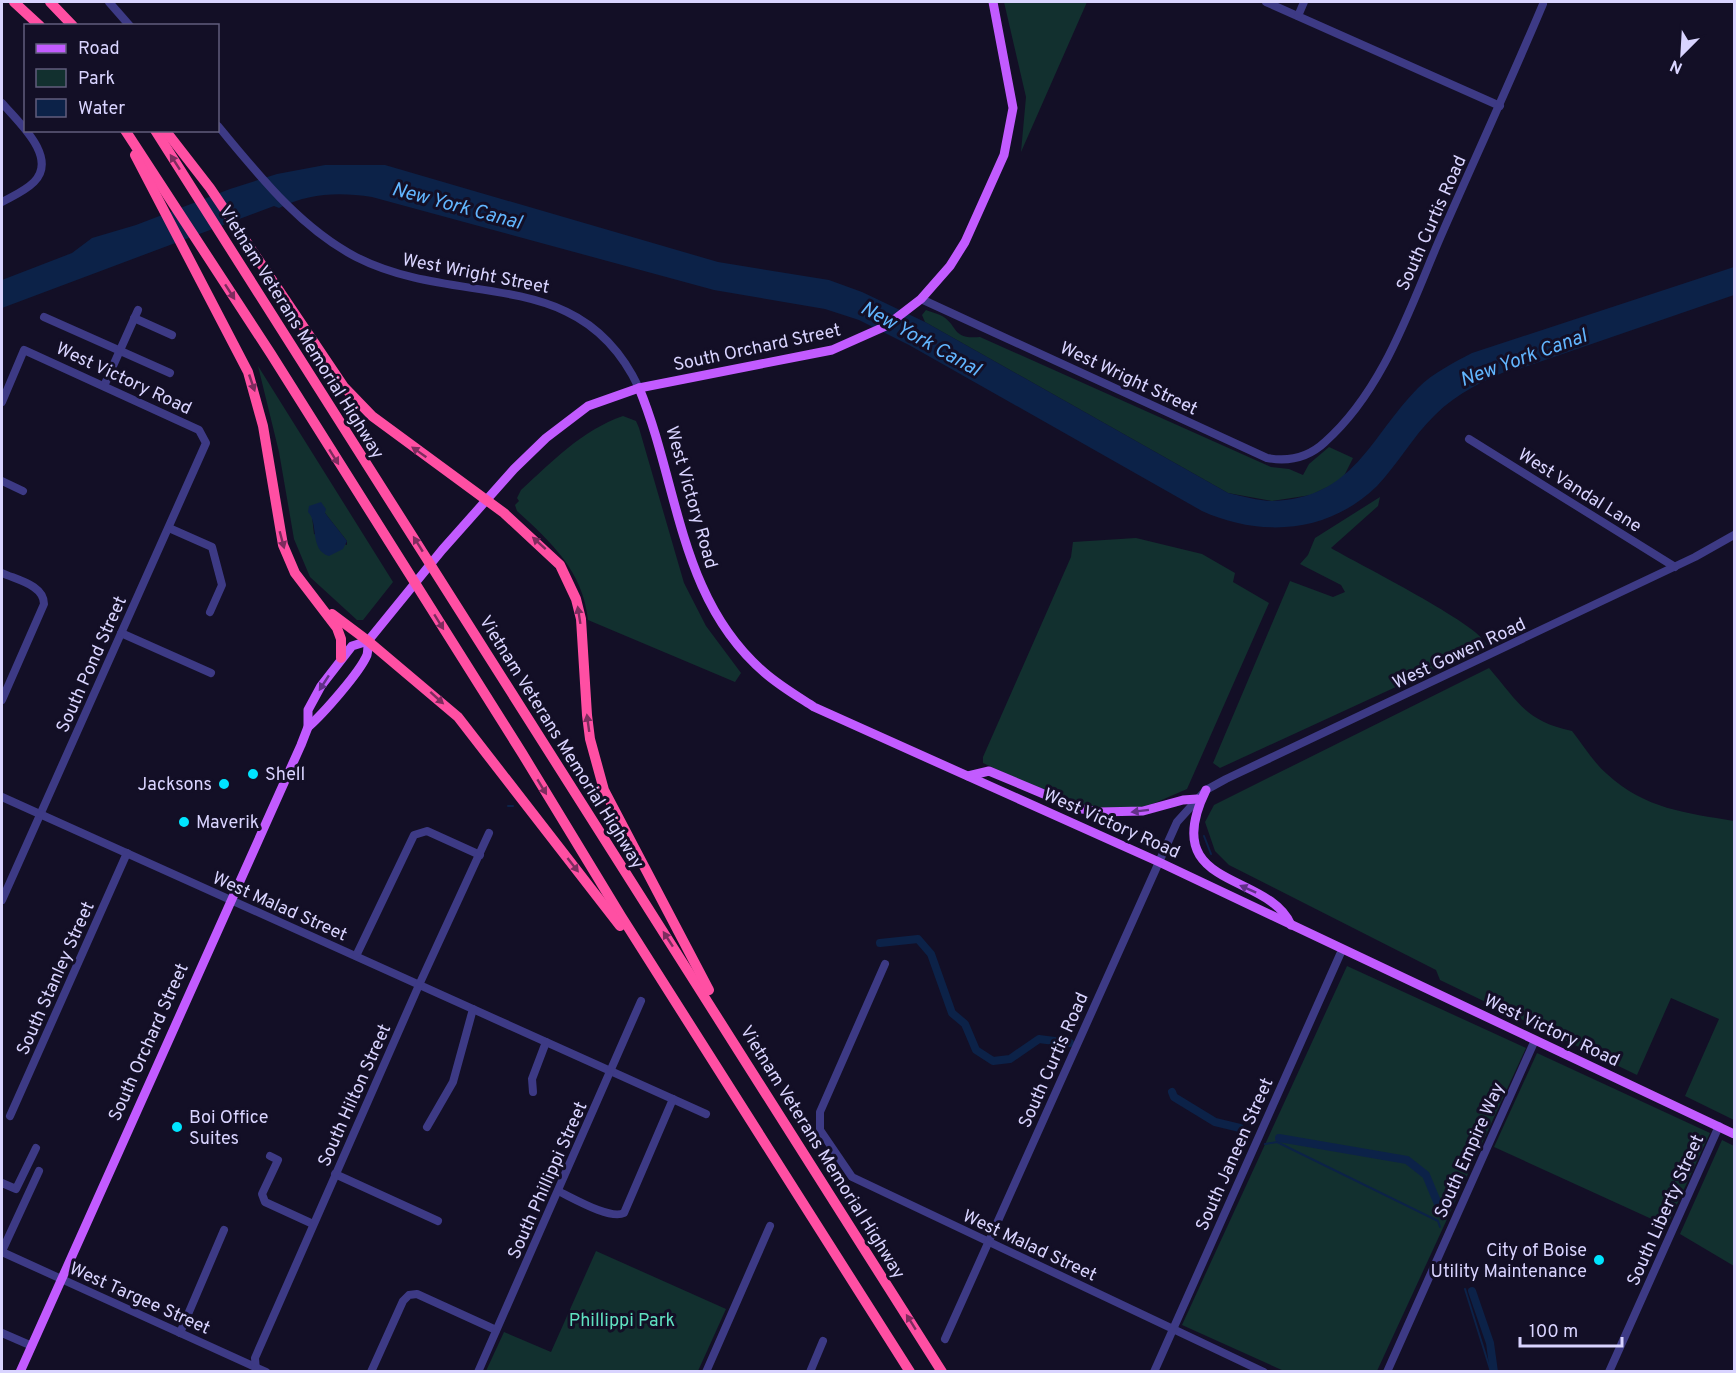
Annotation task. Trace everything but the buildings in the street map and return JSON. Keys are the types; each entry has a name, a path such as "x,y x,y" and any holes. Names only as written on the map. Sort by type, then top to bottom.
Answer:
{"highway":[{"path":"14,2 38,24"},
{"path":"50,2 71,24"},
{"path":"125,132 509,733 910,1371"},
{"path":"125,132 161,208 248,372 263,426 280,531 288,560 305,587 325,609 436,697 464,724 663,981"},
{"name":"Vietnam Veterans Memorial Highway","path":"156,132 942,1371"},
{"path":"167,132 210,188 344,387 372,416 400,439 487,500 548,551 568,578 581,619 586,715 604,790 745,1059"},
{"path":"325,609 341,639 341,658"}],"main road":[{"name":"South Orchard Street","path":"308,727 320,717 364,660 368,654 368,641 442,550 546,438 588,406 639,388 818,354 846,345 880,329 921,299 950,266 965,242 1004,155 1013,108 993,2"},
{"name":"West Victory Road","path":"639,388 653,421 692,565 718,619 731,638 763,672 814,707 1159,862 1734,1134"},
{"name":"South Orchard Street","path":"20,1371 229,899 308,727 308,710 341,658 356,643 368,641"},
{"path":"968,776 988,771 1077,808 1099,812 1143,811 1183,800 1197,799"},
{"path":"1206,790 1201,801 1195,839 1201,855 1223,877 1272,901 1283,910 1291,925"}],"street":[{"path":"110,2 128,24"},
{"path":"1266,2 1500,106"},
{"path":"1298,16 1304,2"},
{"name":"South Curtis Road","path":"1325,442 1351,413 1387,357 1500,106 1543,4"},
{"path":"2,103 24,130"},
{"name":"West Wright Street","path":"219,127 288,205 331,241 379,267 433,283 538,299 574,313 592,324 627,361 639,388"},
{"path":"2,202 27,189 37,180 41,169 41,154 26,132"},
{"name":"West Wright Street","path":"921,299 1267,458 1296,459 1325,442"},
{"path":"104,386 136,314 172,335"},
{"path":"44,317 170,373"},
{"name":"West Victory Road","path":"2,402 24,350 199,430 205,439"},
{"name":"South Pond Street","path":"2,900 205,448 205,439"},
{"name":"West Vandal Lane","path":"1469,440 1675,567"},
{"path":"2,481 23,491"},
{"path":"169,528 212,547 222,585 210,612"},
{"name":"West Gowen Road","path":"1197,799 1206,790 1675,567 1734,536"},
{"path":"2,573 39,590 44,596 44,604 2,700"},
{"path":"122,633 211,673"},
{"name":"West Malad Street","path":"2,796 706,1114"},
{"name":"South Curtis Road","path":"945,1339 1177,822 1197,799"},
{"path":"356,956 414,835 427,831 480,855"},
{"name":"South Hilton Street","path":"256,1369 255,1358 313,1224 489,832"},
{"name":"South Stanley Street","path":"10,1116 127,853"},
{"name":"South Janeen Street","path":"1154,1371 1342,950"},
{"name":"West Malad Street","path":"885,964 820,1112 820,1130 852,1177 861,1184 1264,1371"},
{"name":"South Phillippi Street","path":"478,1371 641,1001"},
{"path":"427,1127 453,1082 473,1009"},
{"name":"South Empire Way","path":"1387,1371 1535,1040"},
{"path":"533,1092 532,1078 546,1042"},
{"path":"558,1191 614,1215 624,1213 673,1099"},
{"name":"South Liberty Street","path":"1609,1371 1719,1126"},
{"path":"2,1183 16,1189 36,1148"},
{"path":"270,1156 278,1160 262,1194 265,1202 313,1224"},
{"path":"2,1252 39,1171"},
{"path":"335,1174 438,1221"},
{"path":"706,1371 770,1226"},
{"path":"180,1333 224,1230"},
{"name":"West Targee Street","path":"2,1252 256,1369 266,1371"},
{"path":"371,1371 403,1301 409,1295 417,1294 496,1330"},
{"path":"2,1333 32,1346"},
{"path":"810,1371 823,1341"}],"green space":[{"path":"1004,2 1087,2 1021,152 1026,97"},
{"path":"926,310 946,319 959,334 980,337 1271,467 1289,469 1303,475 1309,464 1329,447 1353,458 1342,480 1311,495 1272,501 1228,493 925,322 922,315"},
{"path":"258,366 393,582 363,620 357,620 310,577 294,539 279,452","holes":["325,513 347,541 347,545 314,534 312,516"]},
{"path":"623,416 636,421 639,428 684,583 706,626 741,673 735,682 588,620 580,587 572,572 553,546 517,511 515,505 519,501 517,498 521,490 556,458 581,438"},
{"path":"1380,497 1378,506 1331,548 1441,609 1479,635 1487,645 1220,768 1213,763 1290,581 1333,597 1345,592 1341,585 1300,564 1308,555 1315,538"},
{"path":"1136,538 1202,554 1235,573 1233,582 1269,603 1187,789 1142,807 1116,809 1057,796 983,763 983,757 1071,557 1073,542"},
{"path":"1489,668 1516,701 1533,716 1556,727 1572,731 1602,770 1621,786 1667,808 1734,821 1734,1120 1685,1096 1719,1019 1671,998 1637,1075 1440,980 1436,970 1229,865 1215,851 1205,822 1214,805"},
{"path":"1347,966 1526,1048 1377,1371 1284,1371 1182,1325"},
{"path":"1537,1053 1710,1133 1667,1226 1494,1147"},
{"path":"1722,1140 1734,1146 1734,1266 1680,1234"},
{"name":"Phillippi Park","path":"596,1251 726,1309 698,1371 486,1371 504,1332 551,1352"}],"water":[{"name":"New York Canal","path":"325,165 385,165 718,262 829,280 862,292 925,322 1228,493 1268,501 1300,497 1323,489 1342,477 1372,445 1418,388 1437,373 1472,353 1734,267 1734,295 1516,370 1514,368 1482,382 1462,393 1435,415 1385,477 1358,502 1338,514 1316,522 1271,527 1225,520 1202,511 909,345 859,320 825,309 714,290 372,197 348,194 324,195 302,199 279,208 274,206 2,308 2,280 72,253 92,238 136,225 230,189 277,174"},
{"path":"321,502 326,509 325,513 347,541 343,549 329,556 323,553 316,542 313,523 308,512 309,506"}],"waterway":[{"path":"508,806 513,806"},
{"path":"1204,836 1211,854"},
{"path":"880,943 918,939 931,954 952,1013 965,1024 976,1050 993,1061 1010,1059 1039,1039 1070,1043"},
{"path":"1172,1092 1174,1097 1215,1122 1240,1128"},
{"path":"1279,1138 1407,1160 1426,1175 1443,1216"},
{"path":"1265,1144 1277,1142 1438,1221 1440,1227"},
{"path":"1465,1289 1491,1372"},
{"path":"1472,1291 1490,1343 1494,1372"}],"place":[{"name":"Shell","path":"253,774"},
{"name":"Jacksons","path":"224,784"},
{"name":"Maverik","path":"184,822"},
{"name":"Boi Office Suites","path":"177,1127"},
{"name":"City of Boise Utility Maintenance","path":"1599,1260"}]}
